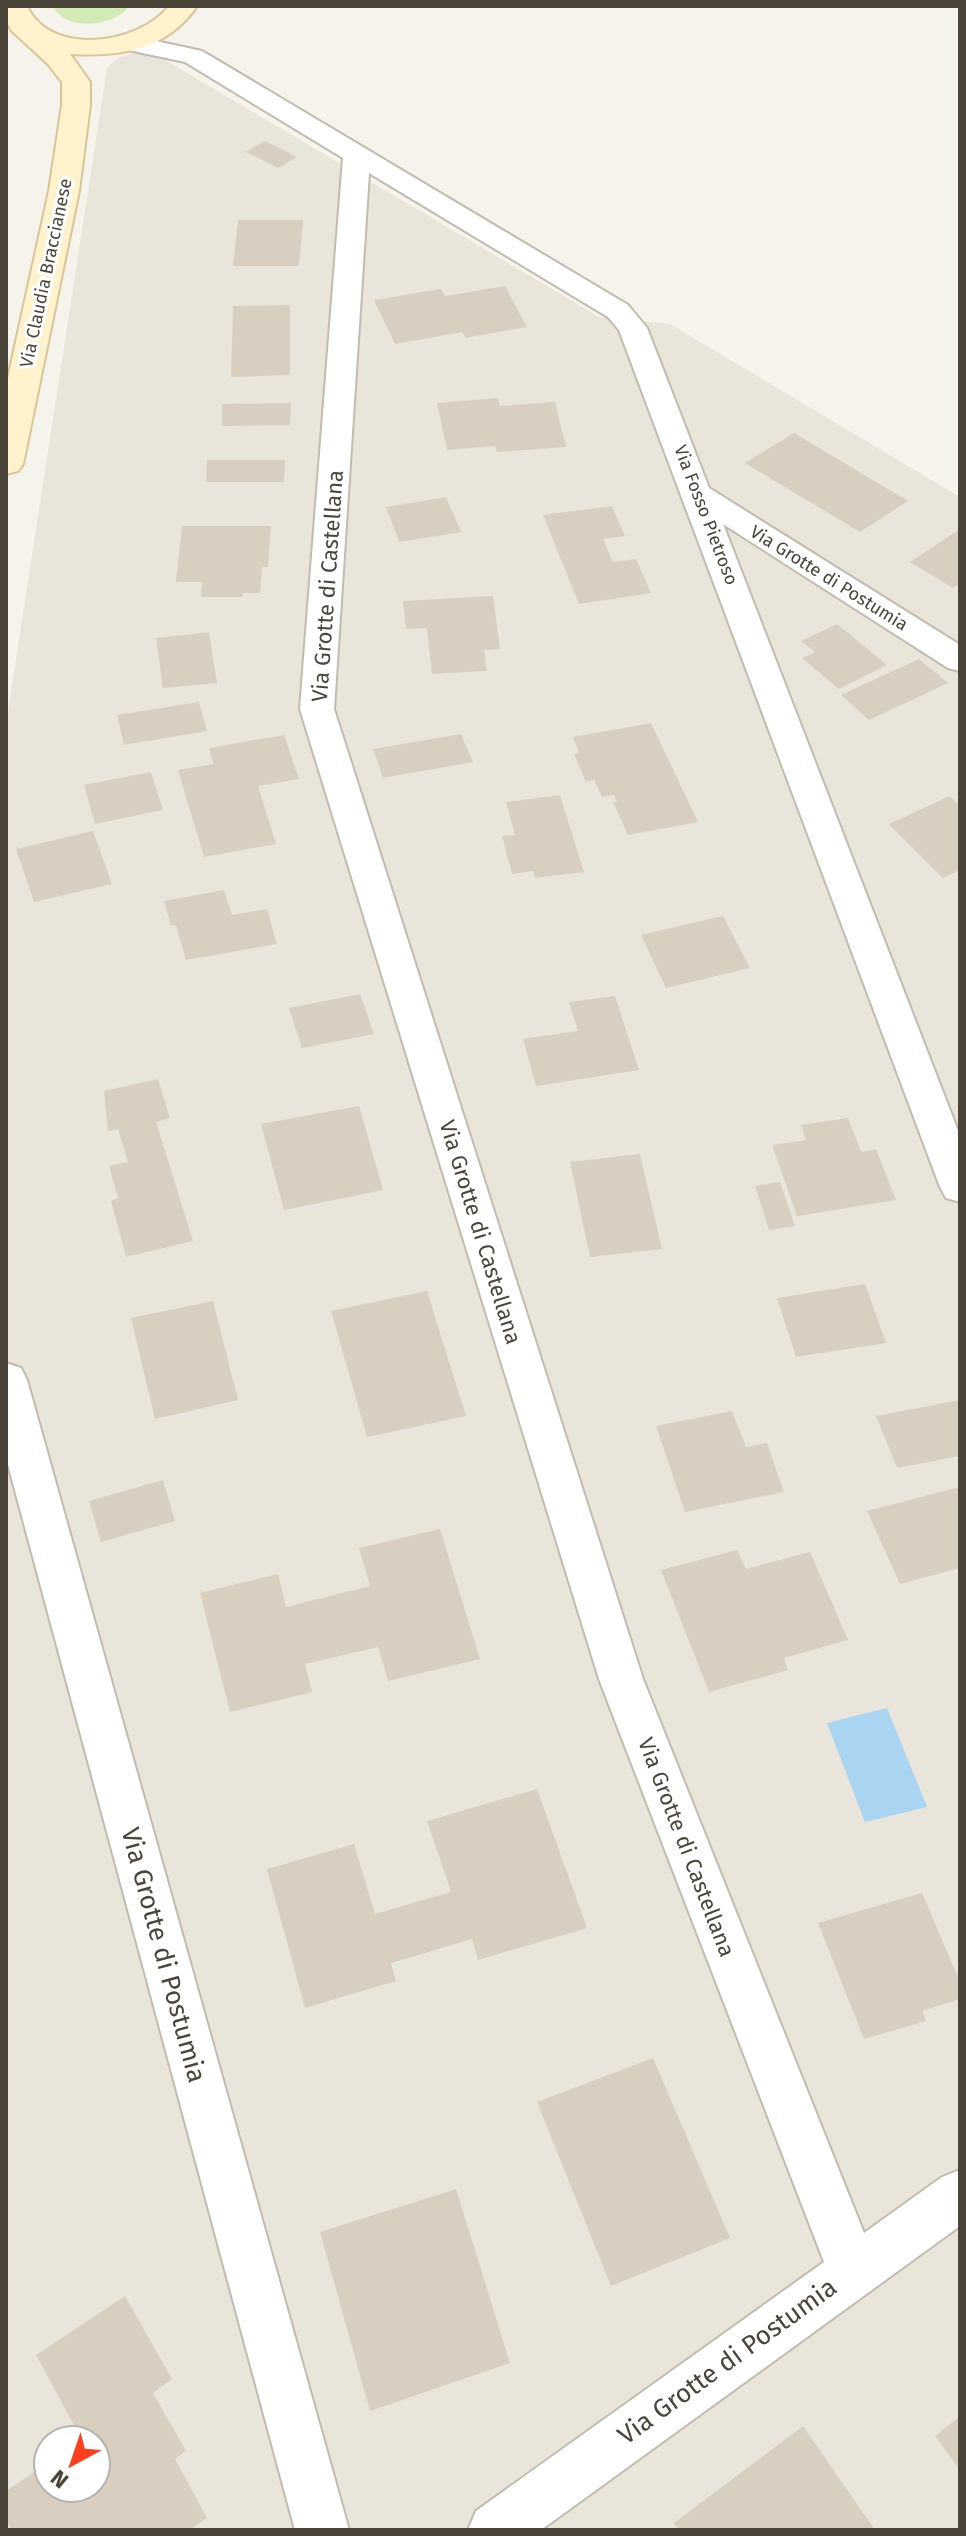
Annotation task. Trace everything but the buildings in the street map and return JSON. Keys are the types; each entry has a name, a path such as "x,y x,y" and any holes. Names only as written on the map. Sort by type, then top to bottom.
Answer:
{"main road":[{"path":"13,6 20,25 58,58 76,82 102,57 128,43"},
{"path":"31,33 63,45 105,47 148,37 180,12"},
{"name":"Via Claudia Braccianese","path":"6,464 64,191 76,105 76,82"}],"street":[{"path":"180,12 193,56"},
{"name":"Via Fosso Pietroso","path":"128,43 193,56 627,319 699,495 960,1187"},
{"name":"Via Grotte di Castellana","path":"357,156 317,709 621,1679 853,2270"},
{"name":"Via Grotte di Postumia","path":"699,495 960,660"},
{"name":"Via Grotte di Postumia","path":"6,1380 322,2530"},
{"name":"Via Grotte di Postumia","path":"495,2530 960,2195"}],"shaded area":[{"path":"135,53 160,57 599,317 670,324 960,497 960,2530 6,2530 6,724 107,68 118,58"}],"green space":[{"path":"53,6 130,6 113,18 90,24 68,20 59,15"}],"water":[{"path":"887,1708 927,1807 865,1822 827,1723"}]}
